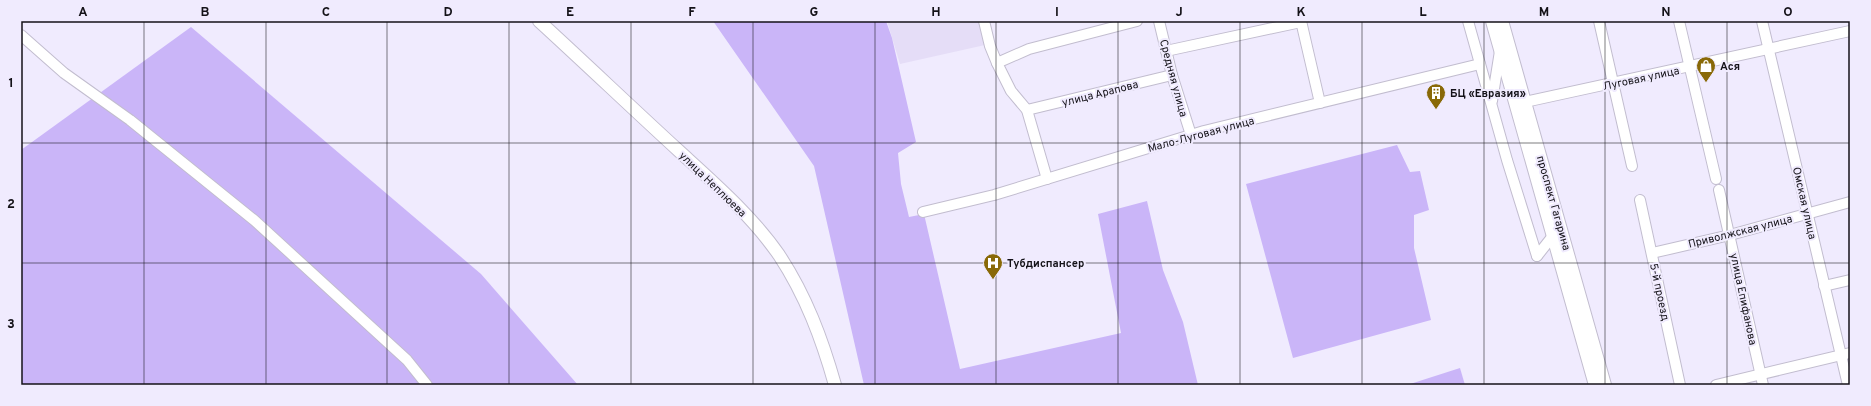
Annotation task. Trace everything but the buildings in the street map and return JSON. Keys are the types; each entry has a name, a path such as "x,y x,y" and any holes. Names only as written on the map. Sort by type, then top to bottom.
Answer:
{"main road":[{"name":"улица Неплюева","path":"539,21 739,208 767,240 788,271 805,301 819,334 835,385"},
{"name":"проспект Гагарина","path":"1492,21 1595,385"},
{"name":"проспект Гагарина","path":"1502,21 1605,385"}],"street":[{"path":"984,21 990,46 997,63 1011,91 1027,110 1047,179"},
{"path":"997,63 1029,49 1137,21"},
{"name":"Средняя улица","path":"1159,21 1172,75 1191,136"},
{"path":"1468,21 1536,256 1552,237"},
{"path":"1598,21 1632,166"},
{"path":"1679,21 1716,179"},
{"name":"Омская улица","path":"1762,21 1824,286 1846,354 1848,385"},
{"path":"1166,51 1301,22 1320,103"},
{"name":"Луговая улица","path":"1525,102 1690,68 1850,31"},
{"path":"21,35 64,73 130,120 254,220 407,360 427,385"},
{"path":"1491,103 1500,51"},
{"name":"Мало-Луговая улица","path":"923,212 994,195 1191,136 1480,64"},
{"name":"улица Арапова","path":"1027,110 1172,75"},
{"name":"улица Епифанова","path":"1719,190 1762,380"},
{"name":"5-й проезд","path":"1640,200 1680,385"},
{"name":"Приволжская улица","path":"1652,253 1730,235 1850,202"},
{"path":"1824,286 1850,280"},
{"path":"1716,385 1762,380 1846,354"}],"shaded area":[{"path":"713,21 886,21 892,38 916,142 898,153 901,184 909,217 924,214 960,369 1121,333 1098,214 1147,201 1163,270 1183,322 1198,385 864,385 814,166"},
{"path":"887,21 980,21 985,45 900,64"},
{"path":"191,27 481,274 578,385 21,385 21,150"},
{"path":"1397,145 1410,172 1420,171 1429,210 1414,215 1414,248 1431,320 1293,358 1246,184"},
{"path":"1460,368 1465,385 1407,385"}],"place":[{"name":"Ася","path":"1706,83"},
{"name":"БЦ «Евразия»","path":"1436,110"},
{"name":"Тубдиспансер","path":"993,280"}]}
